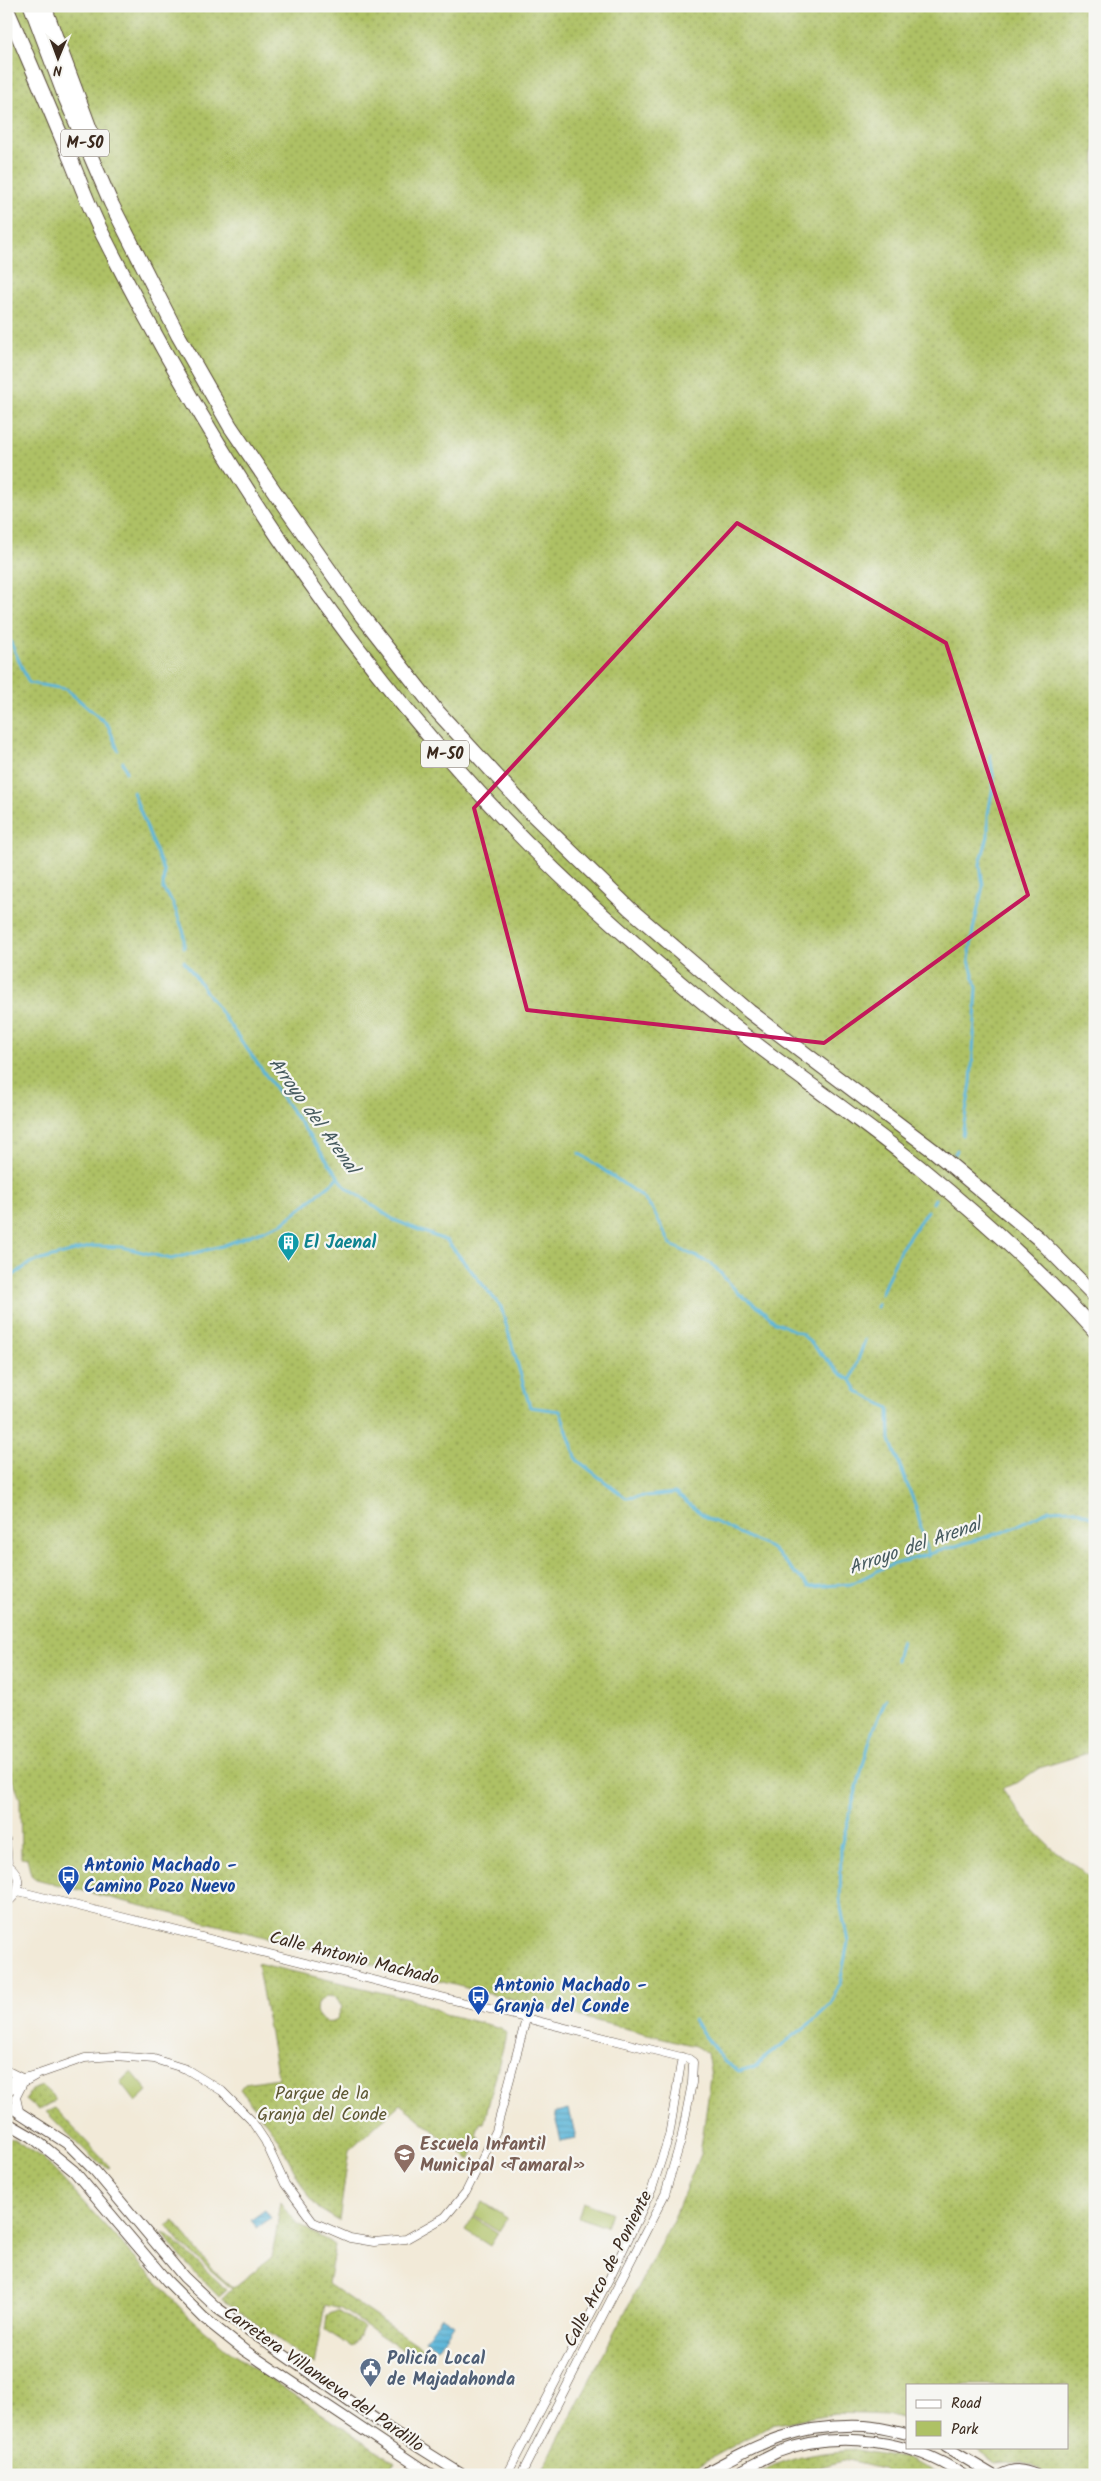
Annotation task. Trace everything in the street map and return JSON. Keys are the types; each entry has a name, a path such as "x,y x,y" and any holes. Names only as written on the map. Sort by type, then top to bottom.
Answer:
{"highway":[{"name":"M-50","path":"31,6 81,134 111,202 178,335 230,426 362,616 435,709 520,802 630,909 750,1012 934,1151 1038,1238 1095,1296"},
{"path":"44,6 101,157 140,247 148,275"},
{"name":"M-50","path":"6,7 103,236 165,351 224,454 268,522 345,632 417,723 511,827 612,924 732,1026 921,1168 1023,1256 1095,1331"}],"street":[{"path":"6,1839 9,1857 7,1864 17,1874 18,1891 6,1903"},
{"name":"Calle Antonio Machado","path":"18,1891 682,2058"},
{"path":"6,2092 21,2081 85,2058 116,2056 154,2059 186,2069 222,2091 251,2120 265,2141 285,2184 314,2222 350,2238 374,2242 406,2239 445,2218 466,2192 496,2131 526,2019"},
{"path":"682,2058 689,2059 694,2068"},
{"name":"Calle Arco de Poniente","path":"507,2475 610,2277 652,2189 669,2136 682,2058"},
{"path":"680,2070 686,2066 694,2068"},
{"name":"Calle Arco de Poniente","path":"521,2475 665,2194 681,2140 694,2068"},
{"path":"6,2070 21,2081"},
{"path":"6,2082 21,2081"},
{"path":"19,2111 16,2097 21,2081"},
{"name":"Carretera Villanueva del Pardillo","path":"6,2104 68,2144 95,2171 184,2277 217,2308 388,2428 463,2475"},
{"name":"Carretera Villanueva del Pardillo","path":"8,2125 32,2137 74,2171 167,2281 204,2318 244,2350 431,2475"},
{"path":"701,2475 776,2437 816,2427 867,2426 906,2434"},
{"path":"733,2475 780,2452 819,2442 865,2441 909,2449 946,2463 963,2475"},
{"path":"948,2448 993,2475"},
{"path":"1001,2475 1010,2470 1023,2470 1036,2475"}],"highlighted area":[{"path":"737,523 946,643 1028,895 824,1043 527,1010 474,808"}],"green space":[{"path":"6,6 1095,6 1095,1751 1039,1768 1017,1783 1002,1788 1038,1834 1052,1848 1080,1869 1095,1886 1095,2475 1046,2475 1032,2465 1022,2462 995,2464 973,2448 1068,2448 1068,2384 906,2384 906,2421 886,2415 835,2413 771,2425 681,2475 540,2475 674,2218 700,2154 711,2077 707,2053 695,2046 36,1879 31,1875 27,1859 21,1858 20,1799 6,1762"},
{"name":"Parque de la Granja del Conde","path":"257,1963 418,2001 445,2014 501,2028 506,2033 484,2123 480,2123 476,2135 480,2137 470,2160 400,2104 349,2150 339,2221 319,2209 309,2198 277,2137 240,2089 245,2083 278,2078","holes":["327,1996 335,1997 342,2007 337,2019 324,2021 317,2014 317,2003"]},
{"path":"132,2072 148,2091 136,2102 120,2082"},
{"path":"42,2086 55,2098 55,2101 39,2110 26,2099 31,2090"},
{"path":"55,2108 109,2168 96,2161 46,2112"},
{"path":"6,2139 15,2140 42,2157 188,2316 227,2350 394,2462 385,2475 6,2475"},
{"path":"281,2202 296,2223 335,2245 328,2284 423,2349 416,2359 341,2309 325,2305 314,2365 222,2299 232,2289 181,2244 167,2226 174,2221 212,2269 233,2288 272,2257"},
{"path":"482,2202 507,2218 499,2231 474,2216"},
{"path":"583,2202 611,2212 606,2227 578,2217"},
{"path":"473,2217 498,2233 490,2246 465,2230"},
{"path":"162,2233 168,2235 227,2290 219,2297 185,2262"},
{"path":"337,2311 364,2327 352,2347 325,2330 327,2315"},
{"path":"857,2450 904,2458 943,2475 888,2475 882,2469 843,2460 787,2475 756,2475 780,2464 805,2456"}],"water":[{"path":"569,2109 576,2138 561,2141 554,2113"},
{"path":"265,2210 271,2218 257,2228 251,2220"},
{"path":"442,2316 454,2324 438,2348 425,2340"}],"waterway":[{"name":"Arroyo del Arenal","path":"6,632 29,683 66,689 108,725 118,750"},
{"path":"962,1135 971,1083 977,988 969,960 973,930 983,886 980,864 988,836 988,814 994,781 990,755"},
{"name":"Arroyo del Arenal","path":"123,762 126,772"},
{"name":"Arroyo del Arenal","path":"133,792 164,872 163,889 173,903 184,933 184,947"},
{"name":"Arroyo del Arenal","path":"184,961 346,1187 394,1220 447,1241 501,1307 530,1407 560,1411 577,1460 626,1498 675,1493 707,1518 772,1549 809,1587 851,1584 885,1567 1006,1531 1049,1510 1073,1509 1095,1518"},
{"path":"955,1154 957,1150"},
{"path":"579,1153 641,1196 652,1208 671,1245 712,1264 739,1294 760,1308 775,1322 802,1334 841,1374 851,1380"},
{"path":"6,1281 30,1263 93,1246 122,1247 171,1259 222,1246 283,1223 339,1177"},
{"path":"933,1203 935,1199"},
{"path":"881,1294 900,1250 927,1211"},
{"path":"865,1340 851,1380 857,1391 889,1408 890,1440 916,1507 928,1556"},
{"path":"896,1660 901,1641"},
{"path":"693,2020 724,2061 739,2071 753,2067 813,2021 831,2004 840,1983 848,1942 840,1903 841,1846 873,1729 886,1699"}],"place":[{"name":"El Jaenal","path":"288,1262"},
{"name":"Antonio Machado - Camino Pozo Nuevo","path":"68,1895"},
{"name":"Antonio Machado - Granja del Conde","path":"478,2015"},
{"name":"Escuela Infantil Municipal «Tamaral»","path":"404,2174"},
{"name":"Policía Local de Majadahonda","path":"371,2388"}]}
